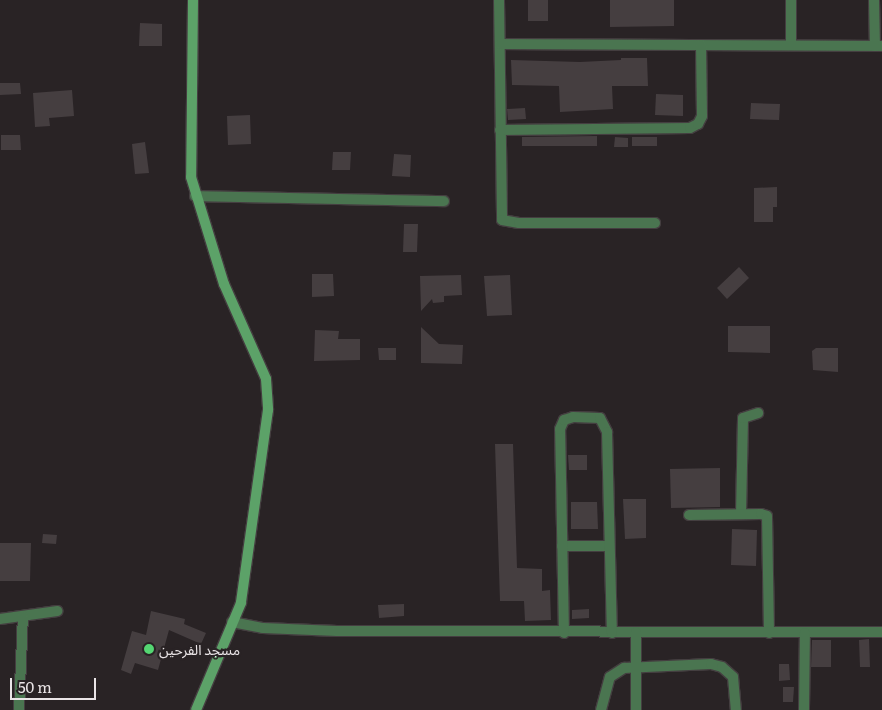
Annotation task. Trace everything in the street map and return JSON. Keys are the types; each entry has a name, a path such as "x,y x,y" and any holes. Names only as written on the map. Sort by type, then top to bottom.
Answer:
{"street":[{"path":"193,0 191,176 195,196 224,284 261,366 268,394 246,579 241,603 196,710"},
{"path":"500,0 502,220 519,224 654,223"},
{"path":"791,0 791,45"},
{"path":"500,44 878,46 874,0"},
{"path":"500,130 690,128 698,124 702,116 701,45"},
{"path":"195,196 444,201"},
{"path":"740,514 743,418 758,413"},
{"path":"564,633 560,430 564,420 573,417 600,418 605,423 612,632"},
{"path":"689,516 740,514 767,516 768,632"},
{"path":"562,546 609,546"},
{"path":"0,619 57,612"},
{"path":"19,710 23,616"},
{"path":"232,622 297,630 564,633 882,632"},
{"path":"636,632 636,710"},
{"path":"804,633 804,710"},
{"path":"601,710 610,677 624,668 636,666 722,667 733,676 736,710"}],"building":[{"path":"528,0 548,0 548,21 528,21"},
{"path":"610,0 674,0 674,26 610,27"},
{"path":"140,23 162,24 162,46 139,46"},
{"path":"621,58 647,58 648,86 612,86 613,109 560,112 559,86 512,85 511,60 580,62 621,60"},
{"path":"0,83 20,83 21,94 0,95"},
{"path":"72,90 74,116 49,118 50,126 35,127 33,93"},
{"path":"656,94 683,95 683,116 655,115"},
{"path":"751,103 780,104 779,120 750,119"},
{"path":"525,108 526,119 508,120 507,109"},
{"path":"250,115 251,144 228,145 227,116"},
{"path":"1,135 20,135 21,150 1,150"},
{"path":"597,136 597,146 522,146 522,137"},
{"path":"615,137 628,138 628,147 614,147"},
{"path":"632,137 657,137 657,146 632,146"},
{"path":"145,142 149,173 135,174 132,144"},
{"path":"333,152 351,152 350,170 332,170"},
{"path":"394,154 411,155 410,177 392,176"},
{"path":"777,187 777,207 773,207 773,222 754,222 754,188"},
{"path":"404,224 418,224 417,252 403,252"},
{"path":"739,267 749,278 727,299 717,288"},
{"path":"312,274 333,274 334,296 312,297"},
{"path":"461,275 462,295 444,296 444,302 433,303 432,299 421,311 420,276"},
{"path":"510,275 512,315 487,316 484,276"},
{"path":"728,326 770,326 770,353 728,352"},
{"path":"421,327 439,344 463,345 462,364 421,363"},
{"path":"315,330 339,331 338,339 360,339 360,360 314,361"},
{"path":"378,348 396,348 396,360 379,360"},
{"path":"816,348 838,348 838,372 813,370 812,351"},
{"path":"495,444 513,444 517,568 542,569 542,591 550,590 551,620 525,621 524,601 500,601"},
{"path":"568,455 587,455 587,470 569,470"},
{"path":"720,468 720,507 671,508 670,469"},
{"path":"623,499 646,499 646,538 625,539"},
{"path":"571,502 597,502 598,529 571,529"},
{"path":"732,529 757,530 756,566 731,565"},
{"path":"43,534 57,535 56,544 42,543"},
{"path":"0,543 31,543 30,581 0,581"},
{"path":"404,604 404,616 379,618 378,605"},
{"path":"589,609 589,618 572,619 572,610"},
{"path":"151,611 185,619 184,624 206,633 201,644 169,630 158,670 135,663 131,674 121,670 132,631 146,635"},
{"path":"869,639 870,667 860,667 859,640"},
{"path":"812,640 831,640 831,667 811,667"},
{"path":"779,664 789,664 790,680 779,681"},
{"path":"783,687 794,687 793,702 783,702"}],"place":[{"name":"مسجد الفرحين","path":"149,649"}]}
